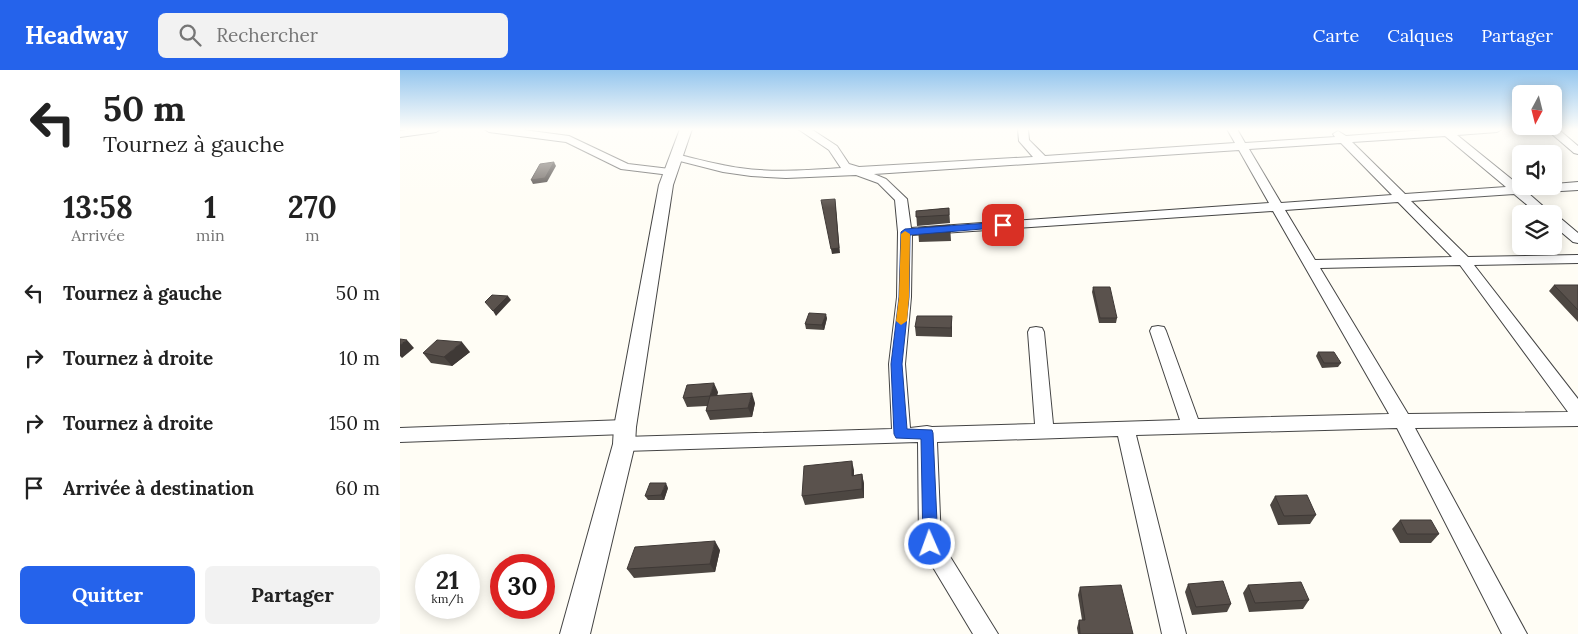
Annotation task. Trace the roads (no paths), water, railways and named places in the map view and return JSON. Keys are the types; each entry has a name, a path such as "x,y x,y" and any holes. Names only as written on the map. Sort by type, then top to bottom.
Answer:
{"street":[{"path":"602,155 625,167 673,165 749,173 798,174 854,170 892,170 1109,155"},
{"path":"575,634 625,436 666,185 676,155"},
{"path":"838,155 845,166 882,182 900,199 905,232 904,297 897,364 901,434"},
{"path":"1038,155 1042,160"},
{"path":"1247,155 1403,422 1514,634"},
{"path":"1359,155 1464,261 1578,412"},
{"path":"1475,155 1512,186"},
{"path":"1562,187 1578,186"},
{"path":"905,232 1512,191"},
{"path":"1523,195 1535,205"},
{"path":"1562,226 1578,239"},
{"path":"1311,264 1578,259"},
{"path":"1158,331 1191,426"},
{"path":"1036,332 1045,430"},
{"path":"400,435 901,434 1191,426 1578,419"},
{"path":"1126,428 1174,634"},
{"path":"927,433 930,544 986,634"}]}
